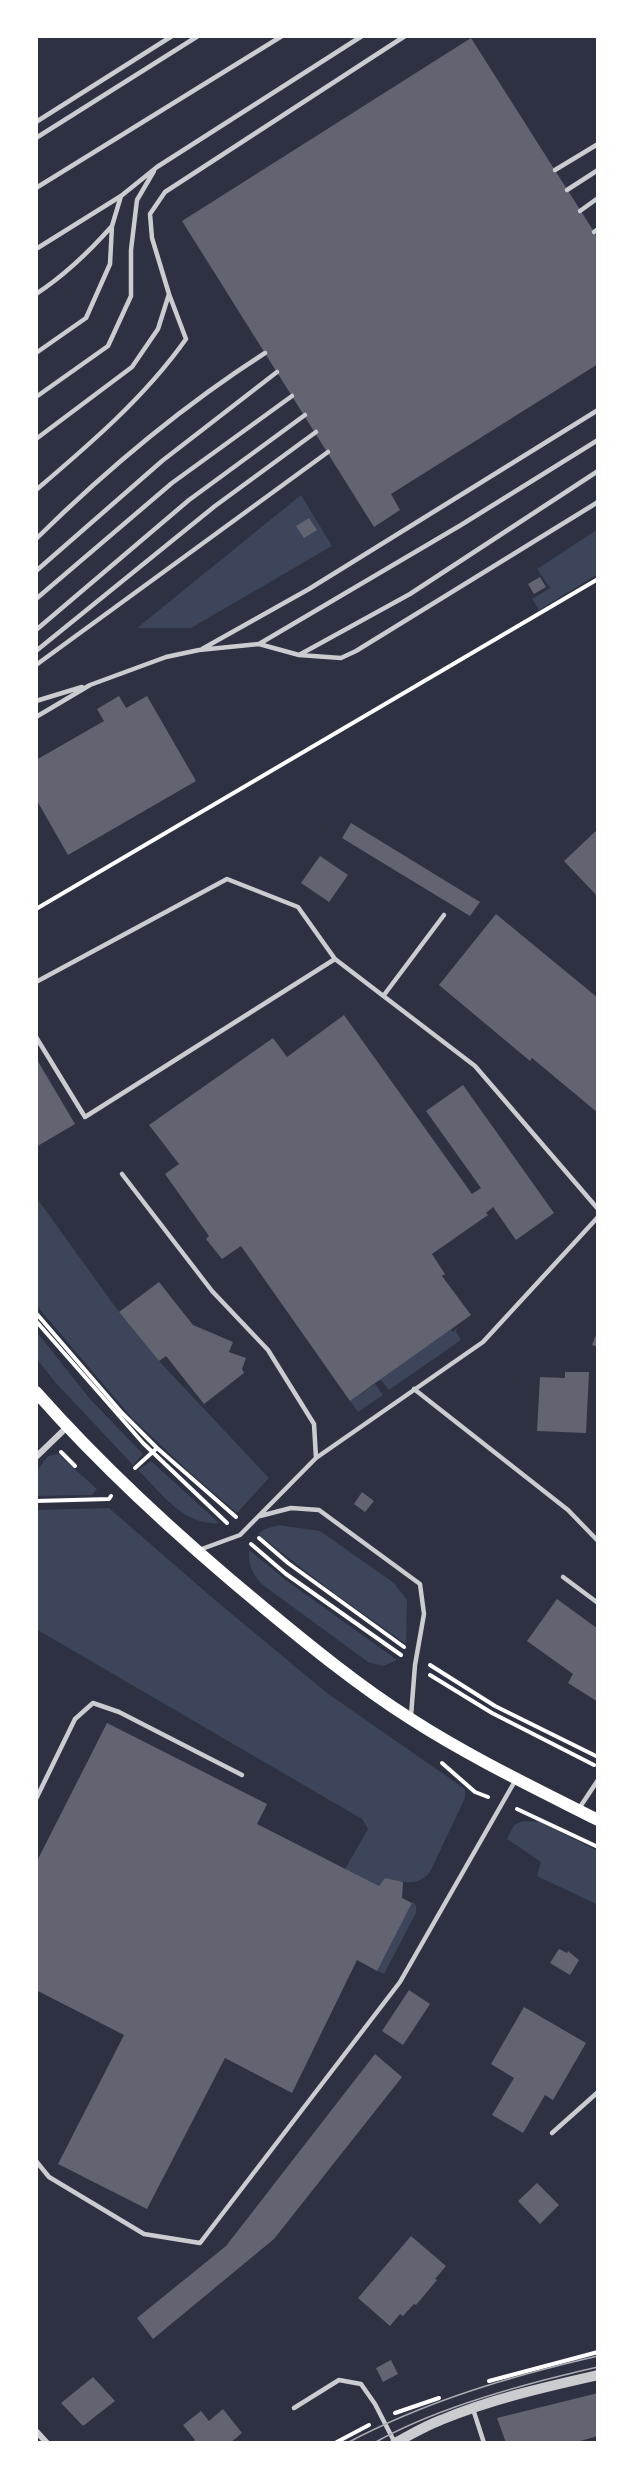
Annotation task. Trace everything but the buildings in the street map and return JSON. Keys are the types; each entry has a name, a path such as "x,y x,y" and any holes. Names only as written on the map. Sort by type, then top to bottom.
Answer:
{"main road":[{"path":"36,1392 67,1427 196,1551 305,1642 411,1719 516,1779 598,1820"}],"street":[{"path":"36,1457 67,1427"},
{"path":"395,2443 440,2420 520,2393 598,2375"},
{"path":"36,2431 47,2443"}],"lane":[{"path":"36,122 172,36"},
{"path":"36,138 198,36"},
{"path":"36,188 282,36"},
{"path":"36,249 121,196 157,167 362,36"},
{"path":"36,490 98,436 165,370 186,339 152,238 150,214 165,192 405,36"},
{"path":"555,170 598,144"},
{"path":"36,398 108,346 131,296 131,250 136,200 157,167"},
{"path":"567,190 598,170"},
{"path":"36,353 86,318 110,264 112,226 121,196"},
{"path":"580,211 598,198"},
{"path":"36,294 61,278 92,249 112,226"},
{"path":"36,439 132,366 158,329 169,294"},
{"path":"36,539 141,445 218,383 265,353"},
{"path":"36,571 162,461 277,372"},
{"path":"36,599 171,483 292,396"},
{"path":"199,650 309,589 598,410"},
{"path":"36,630 189,500 305,416"},
{"path":"36,651 214,506 316,432"},
{"path":"259,644 461,525 598,440"},
{"path":"36,665 328,452"},
{"path":"299,655 410,594 598,471"},
{"path":"36,701 90,685 166,657 199,650 259,644 299,655 341,658 598,502"},
{"path":"36,717 90,685"},
{"path":"36,982 227,879 298,907 335,959 476,1066 598,1209"},
{"path":"384,995 444,915"},
{"path":"36,1037 85,1117 335,959"},
{"path":"122,1174 212,1291 268,1350 314,1424 316,1458"},
{"path":"196,1551 240,1535 316,1458 483,1342 598,1217"},
{"path":"414,1389 568,1510 598,1541"},
{"path":"260,1516 291,1508 319,1510 420,1584 423,1614 415,1665 411,1719"},
{"path":"563,1577 598,1603"},
{"path":"36,1799 75,1719 93,1703 119,1712 242,1775"},
{"path":"36,2161 49,2177 144,2234 200,2243 400,1982 516,1779"},
{"path":"579,1810 598,1780"},
{"path":"552,2133 598,2092"},
{"path":"294,2408 339,2380 361,2384 375,2404 395,2443"},
{"path":"473,2409 484,2443"}],"path":[{"path":"36,909 598,579"},
{"path":"36,1313 122,1413 157,1448 288,1563 417,1656 495,1706 598,1757"},
{"path":"36,1321 153,1453 240,1535 286,1574 415,1665 492,1713 598,1766"},
{"path":"153,1453 157,1448"},
{"path":"36,1501 109,1500"}],"shaded area":[{"path":"301,495 332,546 191,628 137,628"},
{"path":"598,529 598,574 539,610 532,599 550,588 537,569"},
{"path":"36,1197 119,1312 159,1361 269,1478 237,1513 132,1418 36,1305"},
{"path":"457,1328 456,1332 461,1340 389,1390 380,1379 451,1329 453,1332"},
{"path":"36,1331 90,1399 143,1454 133,1465 55,1382 36,1358"},
{"path":"375,1384 383,1395 358,1412 350,1401"},
{"path":"58,1454 97,1489 92,1495 36,1496 36,1472 48,1456"},
{"path":"151,1461 219,1523 206,1523 184,1514 165,1498 138,1470"},
{"path":"109,1508 327,1693 465,1789 465,1798 430,1872 425,1877 415,1882 385,1878 379,1886 345,1869 368,1829 362,1819 36,1629 36,1510"},
{"path":"279,1525 320,1531 394,1583 407,1600 406,1644 331,1591 258,1534 265,1529"},
{"path":"249,1550 287,1581 397,1660 383,1666 368,1662 267,1588 253,1572"},
{"path":"524,1821 540,1822 598,1851 598,1905 537,1876 541,1862 507,1839 514,1825"},
{"path":"413,1901 416,1913 384,1974 377,1971"}],"tram line":[{"path":"347,2443 407,2414 469,2391 598,2356"},
{"path":"374,2443 454,2407 598,2367"}]}
